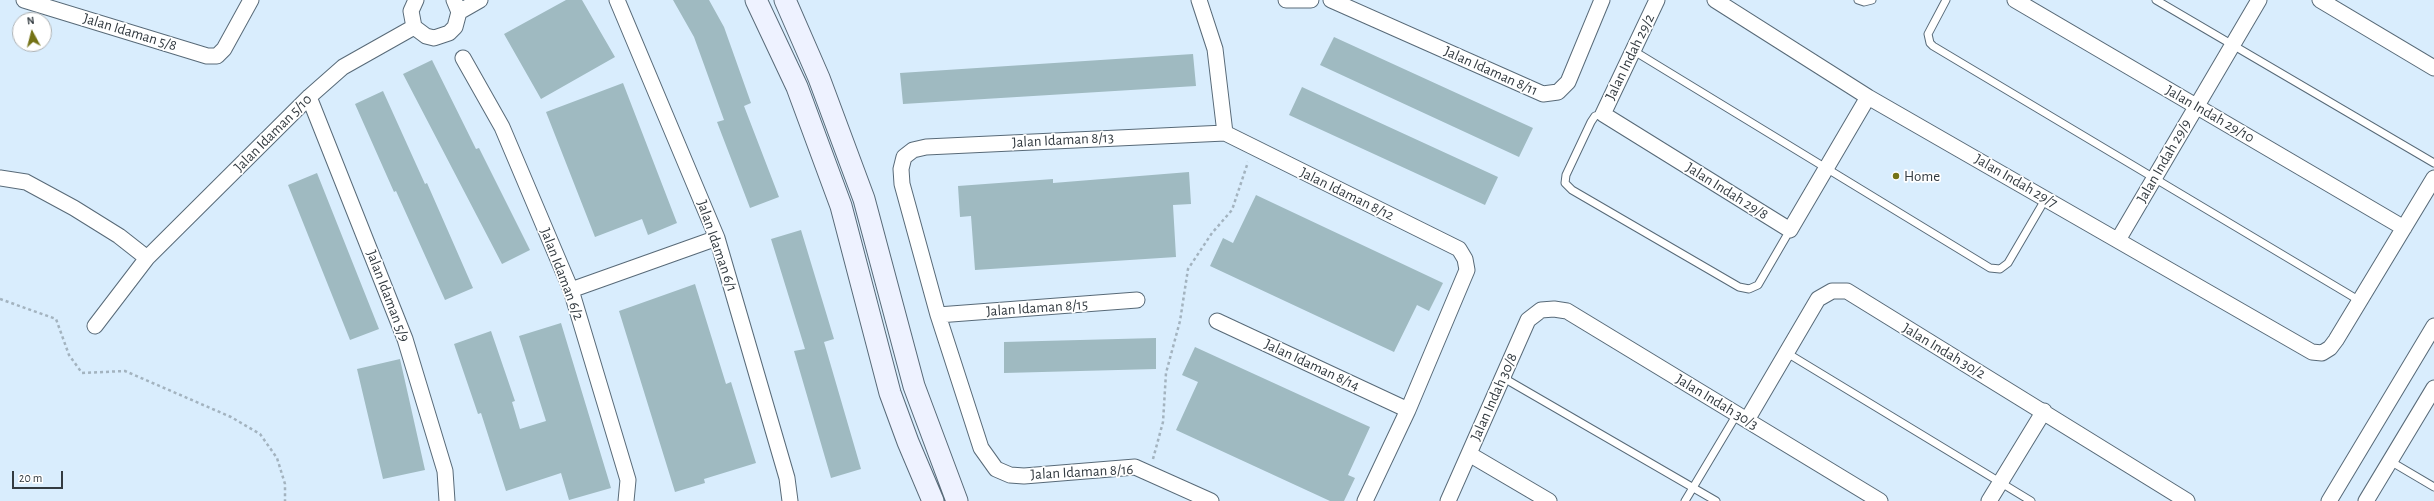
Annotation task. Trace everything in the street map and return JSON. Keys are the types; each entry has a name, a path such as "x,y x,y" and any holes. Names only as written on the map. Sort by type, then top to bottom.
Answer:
{"main road":[{"path":"756,0 796,87 841,206 890,393 908,442 933,501"},
{"path":"785,0 819,78 864,199 914,386 957,501"}],"street":[{"name":"Jalan Idaman 5/8","path":"24,0 207,56 217,56 224,49 251,0"},
{"path":"416,0 411,11 414,27 426,36 442,37 455,27 456,6 480,0"},
{"name":"Jalan Idaman 6/1","path":"617,0 717,238 787,478 790,501"},
{"path":"1199,0 1215,49 1225,132"},
{"path":"1286,0 1311,0"},
{"name":"Jalan Idaman 8/11","path":"1331,0 1543,94 1558,92 1568,82 1602,0"},
{"name":"Jalan Indah 29/2","path":"1603,114 1657,0"},
{"name":"Jalan Indah 29/7","path":"1715,0 1868,96 2312,352 2322,353 2330,348 2360,301"},
{"name":"Jalan Indah 29/10","path":"2014,0 2404,228"},
{"name":"Jalan Indah 29/9","path":"2118,240 2259,0"},
{"path":"2320,0 2434,68"},
{"name":"Jalan Idaman 5/10","path":"95,326 147,258 309,97 343,67 414,27"},
{"name":"Jalan Idaman 6/2","path":"463,58 502,127 571,290 628,480 626,501"},
{"path":"1790,230 1868,96"},
{"name":"Jalan Idaman 5/9","path":"309,97 405,339 445,471 447,501"},
{"name":"Jalan Indah 29/8","path":"1603,114 1790,230"},
{"name":"Jalan Idaman 8/12","path":"1225,132 1459,249 1465,259 1467,270 1408,410"},
{"name":"Jalan Idaman 8/13","path":"938,315 902,184 901,169 904,158 913,150 926,147 1225,132"},
{"path":"0,178 26,182 67,204 118,236 147,258"},
{"path":"2360,301 2434,178"},
{"path":"571,290 717,238"},
{"name":"Jalan Indah 30/2","path":"1742,417 1787,352 1818,299 1832,291 1846,291 2044,411 2187,501"},
{"name":"Jalan Idaman 8/15","path":"938,315 1137,300"},
{"name":"Jalan Indah 30/8","path":"1448,501 1528,320 1541,310 1554,309"},
{"name":"Jalan Indah 30/3","path":"1554,309 1567,311 1880,501"},
{"name":"Jalan Idaman 8/16","path":"938,315 981,448 996,469 1010,475 1024,476 1135,467 1211,501"},
{"name":"Jalan Idaman 8/14","path":"1217,321 1408,410"},
{"path":"2329,501 2434,326"},
{"path":"2366,501 2432,394"},
{"path":"1365,501 1408,410"},
{"path":"1989,501 2044,411"},
{"path":"1469,454 1549,501"}],"lane":[{"path":"1858,0 1864,2 1872,0"},
{"path":"1946,0 1928,34 1930,43 1933,46 2360,301"},
{"path":"2156,0 2434,163"},
{"path":"1634,51 1995,270 2000,269 2008,263 2046,198"},
{"path":"1603,114 1595,116 1591,122 1566,175 1565,183 1572,190 1739,287 1749,288 1758,285 1790,230"},
{"path":"1787,352 2031,501"},
{"path":"1502,377 1716,501"},
{"path":"1685,501 1742,417"},
{"path":"2390,461 2434,487"}],"path":[{"path":"1149,473 1163,422 1166,373 1180,321 1188,269 1212,233 1232,210 1253,147"},
{"path":"0,299 56,319 69,355 82,373 125,371 231,417 260,434 277,458 285,484 284,501"}],"building":[{"path":"566,0 582,0 615,57 541,99 504,34"},
{"path":"673,0 709,0 724,27 751,103 744,106 779,197 750,208 717,122 724,120 694,37"},
{"path":"1334,37 1533,128 1519,157 1320,65"},
{"path":"1193,54 1196,86 903,104 900,73"},
{"path":"432,60 476,149 479,148 530,250 502,264 403,74"},
{"path":"623,83 677,223 648,235 642,219 595,237 546,112"},
{"path":"1302,87 1498,177 1485,205 1289,115"},
{"path":"383,91 425,184 427,183 473,288 445,300 396,191 394,192 355,104"},
{"path":"1189,172 1191,204 1173,205 1176,257 975,270 971,216 960,217 958,186 1053,179 1053,183"},
{"path":"317,173 379,329 350,340 288,185"},
{"path":"1256,195 1443,283 1429,311 1417,305 1394,352 1210,266 1223,238 1233,243"},
{"path":"801,230 834,339 824,342 861,469 831,478 794,351 805,349 771,239"},
{"path":"695,284 726,384 731,382 756,463 704,479 705,483 675,492 619,311"},
{"path":"561,323 611,488 569,500 561,473 506,491 481,413 478,414 454,344 491,331 515,401 512,402 520,429 546,421 519,336"},
{"path":"1156,338 1156,369 1004,373 1004,342"},
{"path":"1195,347 1370,427 1348,475 1355,478 1344,501 1330,501 1176,430 1198,382 1182,375"},
{"path":"400,359 425,470 383,479 357,369"}],"place":[{"name":"Home","path":"1896,176"}]}
